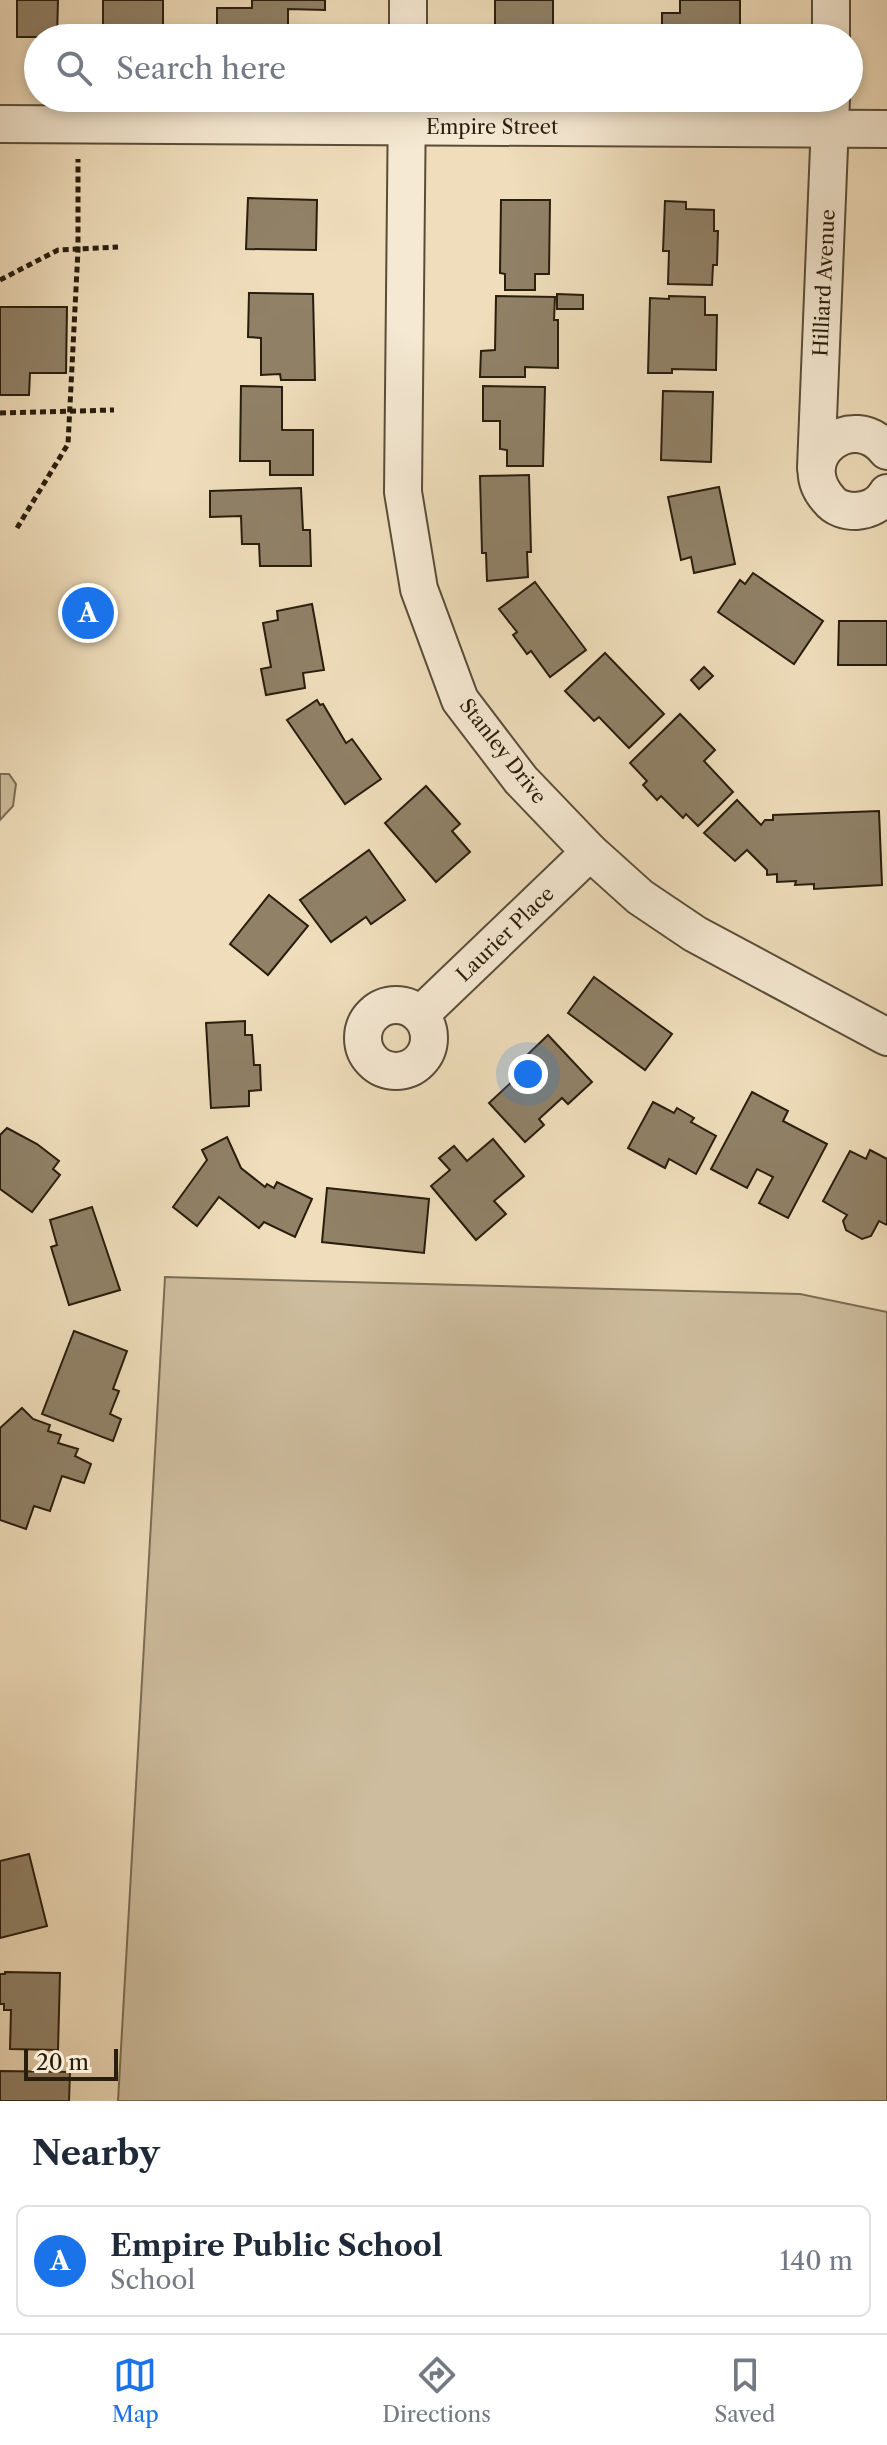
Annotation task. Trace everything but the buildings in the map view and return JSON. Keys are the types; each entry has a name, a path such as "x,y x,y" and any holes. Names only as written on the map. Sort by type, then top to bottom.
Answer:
{"street":[{"path":"408,0 408,24"},
{"path":"831,0 831,24"},
{"name":"Empire Street","path":"0,124 406,112 831,113 887,129"},
{"name":"Stanley Drive","path":"406,112 403,492 419,589 460,700 521,780 590,852 640,897 695,934 887,1037"},
{"name":"Hilliard Avenue","path":"831,113 816,468 820,491 833,505 849,511 863,511 877,504 887,493"},
{"path":"816,468 826,447 842,436 855,434 870,437 887,451"},
{"name":"Laurier Place","path":"420,1015 590,852"}],"path":[{"path":"17,528 68,444 78,250 78,159"},
{"path":"0,280 58,250 118,247"},
{"path":"0,413 114,410"}],"shaded area":[{"path":"0,774 9,774 16,784 13,806 0,820"},
{"path":"165,1277 800,1294 887,1312 887,2101 118,2101"}],"place":[{"name":"Empire Public School","path":"88,613"}]}
